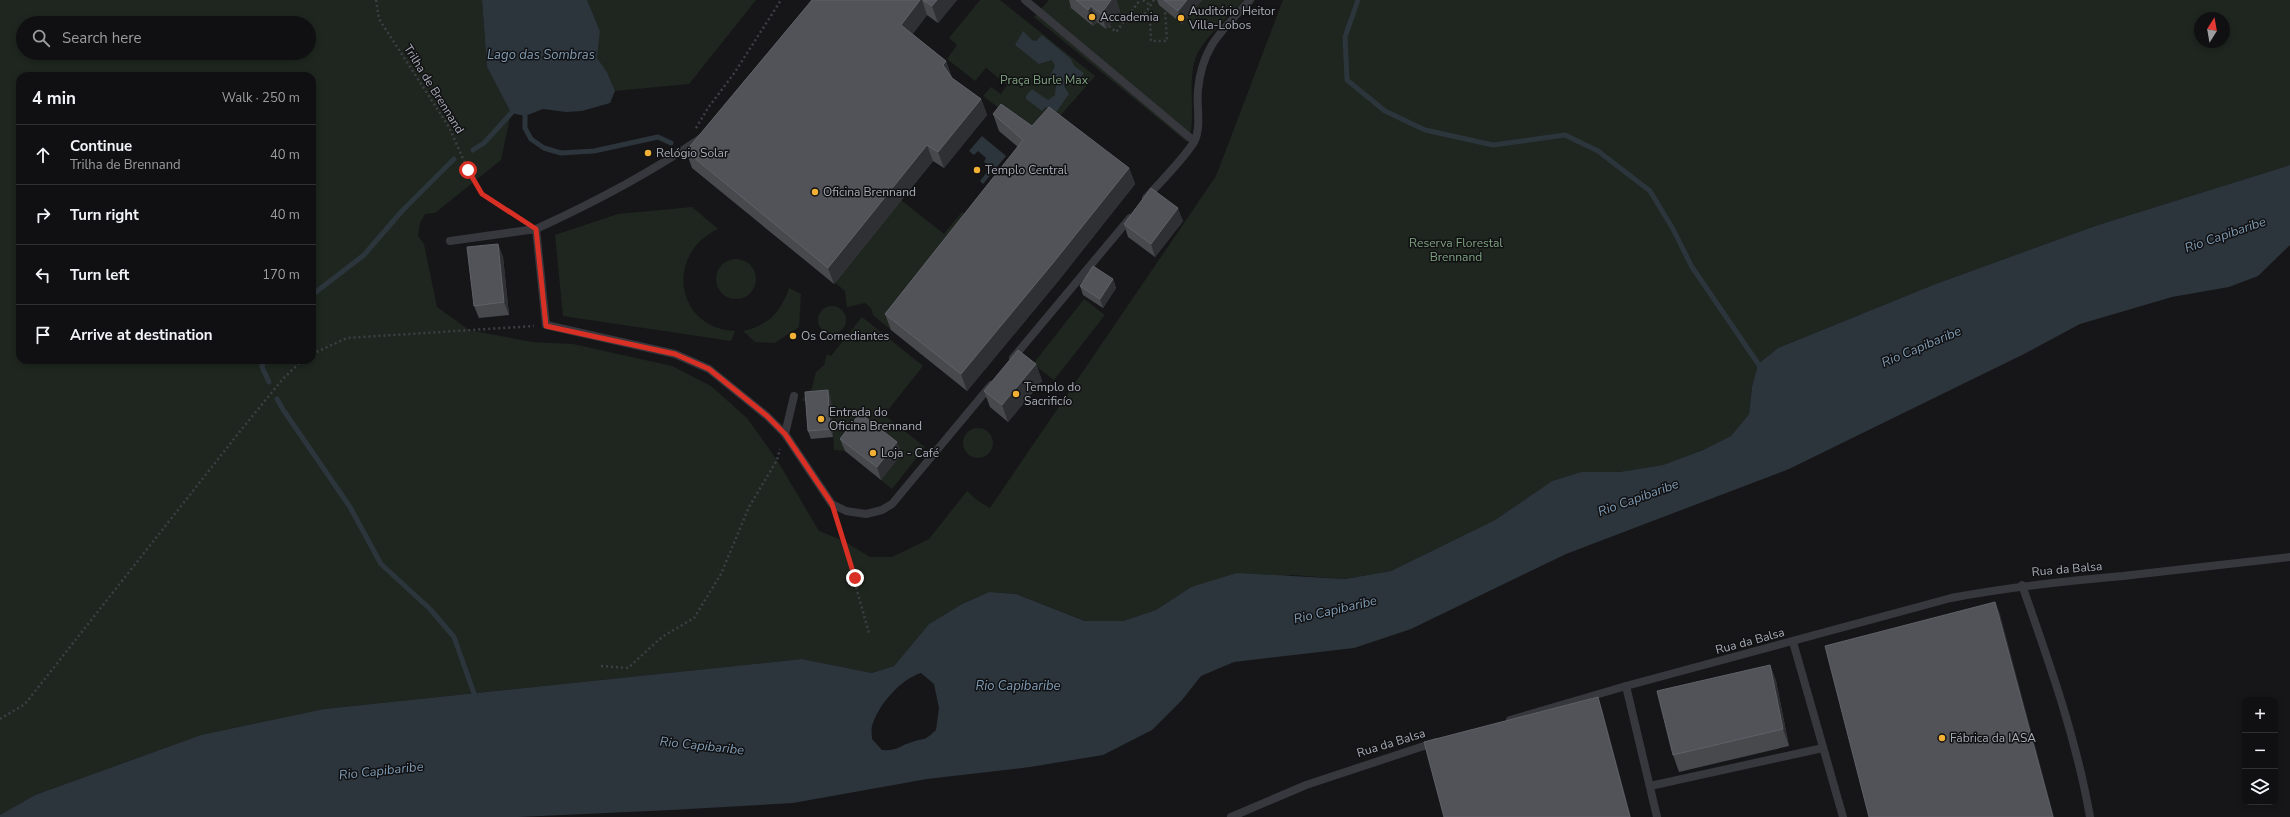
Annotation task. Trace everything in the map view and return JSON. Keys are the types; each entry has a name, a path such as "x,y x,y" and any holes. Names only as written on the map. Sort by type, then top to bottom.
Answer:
{"lane":[{"path":"1025,0 1194,141"},
{"path":"1008,365 1194,141 1198,124 1198,91 1201,69 1208,49 1250,0"},
{"path":"450,240 536,229 570,214 668,160 706,134"},
{"path":"536,229 546,326 675,354 709,369 767,416 785,434 832,504 846,511 866,514 882,510 892,504 998,377"},
{"path":"785,434 794,396"},
{"name":"Rua da Balsa","path":"1505,722 1626,686 1951,598 2022,585 2290,557"},
{"path":"2022,585 2058,688 2080,764 2090,817"},
{"path":"1793,642 1843,817"},
{"path":"1626,686 1657,817"},
{"name":"Rua da Balsa","path":"1231,817 1306,785 1445,740"},
{"path":"1650,786 1823,748"}],"path":[{"name":"Trilha de Brennand","path":"376,0 379,19 449,127 468,170 482,194 536,229"},
{"path":"694,130 708,108 735,72 781,0"},
{"path":"1109,26 1116,32 1142,0 1150,5"},
{"path":"1154,0 1144,14 1150,19 1152,41 1167,41 1167,11 1163,8"},
{"path":"316,352 347,338 546,326"},
{"path":"0,719 25,704 241,430 282,380 298,364"},
{"path":"601,666 628,668 662,636 694,618 721,574 749,507 777,460 785,434"},
{"path":"832,504 869,633"}],"green space":[{"name":"Reserva Florestal Brennand","path":"0,0 482,0 487,67 511,113 501,160 435,213 425,214 420,223 418,236 424,244 437,307 469,330 532,342 573,344 672,366 711,386 747,418 777,460 819,531 844,541 870,557 892,557 929,539 967,491 978,501 990,508 1216,176 1283,0 2290,0 2290,165 2098,225 1933,285 1778,348 1758,364 1752,387 1749,414 1731,436 1703,450 1663,465 1619,472 1581,472 1552,481 1495,520 1391,571 1345,579 1292,575 1191,587 1156,610 1123,621 1086,621 1016,594 989,592 962,604 929,624 894,666 872,673 802,659 324,709 201,735 35,795 0,815"},
{"path":"587,0 756,0 689,84 615,91 607,72 597,58 600,31"},
{"name":"Praça Burle Max","path":"980,0 1000,0 1095,76 1040,139 983,96 991,87 1001,94 1007,85 986,68 975,81 947,59 957,45 949,38"},
{"path":"1049,0 1244,0 1204,43 1196,57 1192,78 1192,125 1187,142 1034,17"},
{"path":"901,200 944,234 962,212 976,223 891,330 873,315 871,308 865,303 847,307 845,291 834,282"},
{"path":"692,207 718,229 701,240 690,255 684,272 684,289 689,304 700,318 715,327 735,331 731,341 563,316 555,235 618,214"},
{"path":"740,259 747,262 753,268 756,279 755,287 747,296 740,299 732,299 725,296 717,287 716,275 719,268 728,260"},
{"path":"789,288 801,294 799,327 775,343 755,342 743,331 760,326 772,317 778,311"},
{"path":"1084,299 1105,315 1054,380 1033,364"},
{"path":"832,306 842,310 846,320 842,330 832,334 822,330 818,320 822,310"},
{"path":"862,317 923,366 884,415 925,447 892,489 881,480 902,455 865,426 845,451 834,450 831,399 801,401 812,388 816,372 824,365 827,354 831,356"},
{"path":"978,428 989,432 993,443 989,454 978,458 967,454 963,443 967,432"}],"water":[{"name":"Lago das Sombras","path":"482,0 587,0 600,31 597,58 607,72 615,91 610,103 582,111 566,112 543,109 525,116 511,113 487,67"},
{"path":"1023,31 1032,40 1036,41 1042,35 1071,59 1074,66 1084,73 1076,84 1070,80 1066,82 1064,86 1069,94 1055,114 1046,107 1042,111 1026,99 1026,96 1032,89 1048,100 1055,95 1056,85 1049,78 1055,66 1052,60 1039,64 1015,45"},
{"path":"982,136 1006,156 983,184 980,181 991,167 984,162 986,158 978,151 974,155 969,151"},
{"name":"Rio Capibaribe","path":"2290,165 2290,245 2258,276 2229,287 2172,297 2080,324 2024,354 1789,469 1566,554 1411,629 1354,648 1234,662 1201,676 1182,700 1152,730 1103,755 1030,767 927,779 793,803 671,810 519,817 0,817 0,815 35,795 201,735 324,709 802,659 872,673 894,666 929,624 962,604 989,592 1016,594 1085,621 1123,621 1156,610 1191,587 1237,573 1345,579 1391,571 1495,520 1552,481 1581,472 1619,472 1663,465 1703,450 1731,436 1749,414 1752,387 1758,364 1778,348 1933,285 2098,225","holes":["921,673 934,684 939,708 936,730 925,739 895,749 882,750 872,739 872,726 879,710 891,694 913,676"]}],"building":[{"path":"812,0 920,0 901,25 946,61 943,65 952,78 981,99 938,152 927,145 828,268 686,151"},
{"path":"923,0 937,0 932,6"},
{"path":"1076,0 1111,0 1101,14 1091,6 1088,10"},
{"path":"1164,0 1187,0 1178,11"},
{"path":"1001,104 1032,126 1049,107 1129,168 961,374 885,314 1023,140 993,114"},
{"path":"1151,188 1178,208 1151,244 1124,224"},
{"path":"498,244 504,302 474,306 467,247"},
{"path":"1093,266 1113,279 1100,299 1080,286"},
{"path":"1018,350 1036,364 1002,405 984,391"},
{"name":"Entrada do Oficina Brennand","path":"828,390 830,429 808,431 805,392"},
{"path":"860,413 897,442 877,467 840,439"},
{"name":"Fábrica da IASA","path":"1995,602 2053,817 1869,817 1825,646"},
{"path":"1770,665 1783,729 1673,755 1657,691"},
{"path":"1598,697 1630,817 1444,817 1424,742"}],"waterway":[{"path":"1358,0 1345,37 1347,80 1385,111 1425,130 1493,145 1565,135 1598,151 1650,191 1673,229 1692,267 1761,368"},
{"path":"473,150 484,143 515,109"},
{"path":"525,116 525,128 531,139 544,148 561,153 594,151 658,137 671,143"},
{"path":"316,292 364,255 402,211 454,159"},
{"path":"263,364 262,367 269,382"},
{"path":"277,399 350,507 381,564 430,609 454,637 476,699"}],"place":[{"name":"Accademia","path":"1092,17"},
{"name":"Auditório Heitor Villa-Lobos","path":"1181,18"},
{"name":"Relógio Solar","path":"648,153"},
{"name":"Templo Central","path":"977,170"},
{"name":"Oficina Brennand","path":"815,192"},
{"name":"Os Comediantes","path":"793,336"},
{"name":"Templo do Sacrificío","path":"1016,394"},
{"name":"Entrada do Oficina Brennand","path":"821,419"},
{"name":"Loja - Café","path":"873,453"},
{"name":"Fábrica da IASA","path":"1942,738"}],"route":[{"path":"468,170 482,194 536,229 546,326 675,354 709,369 767,416 785,434 821,490 832,504 855,578"}]}
